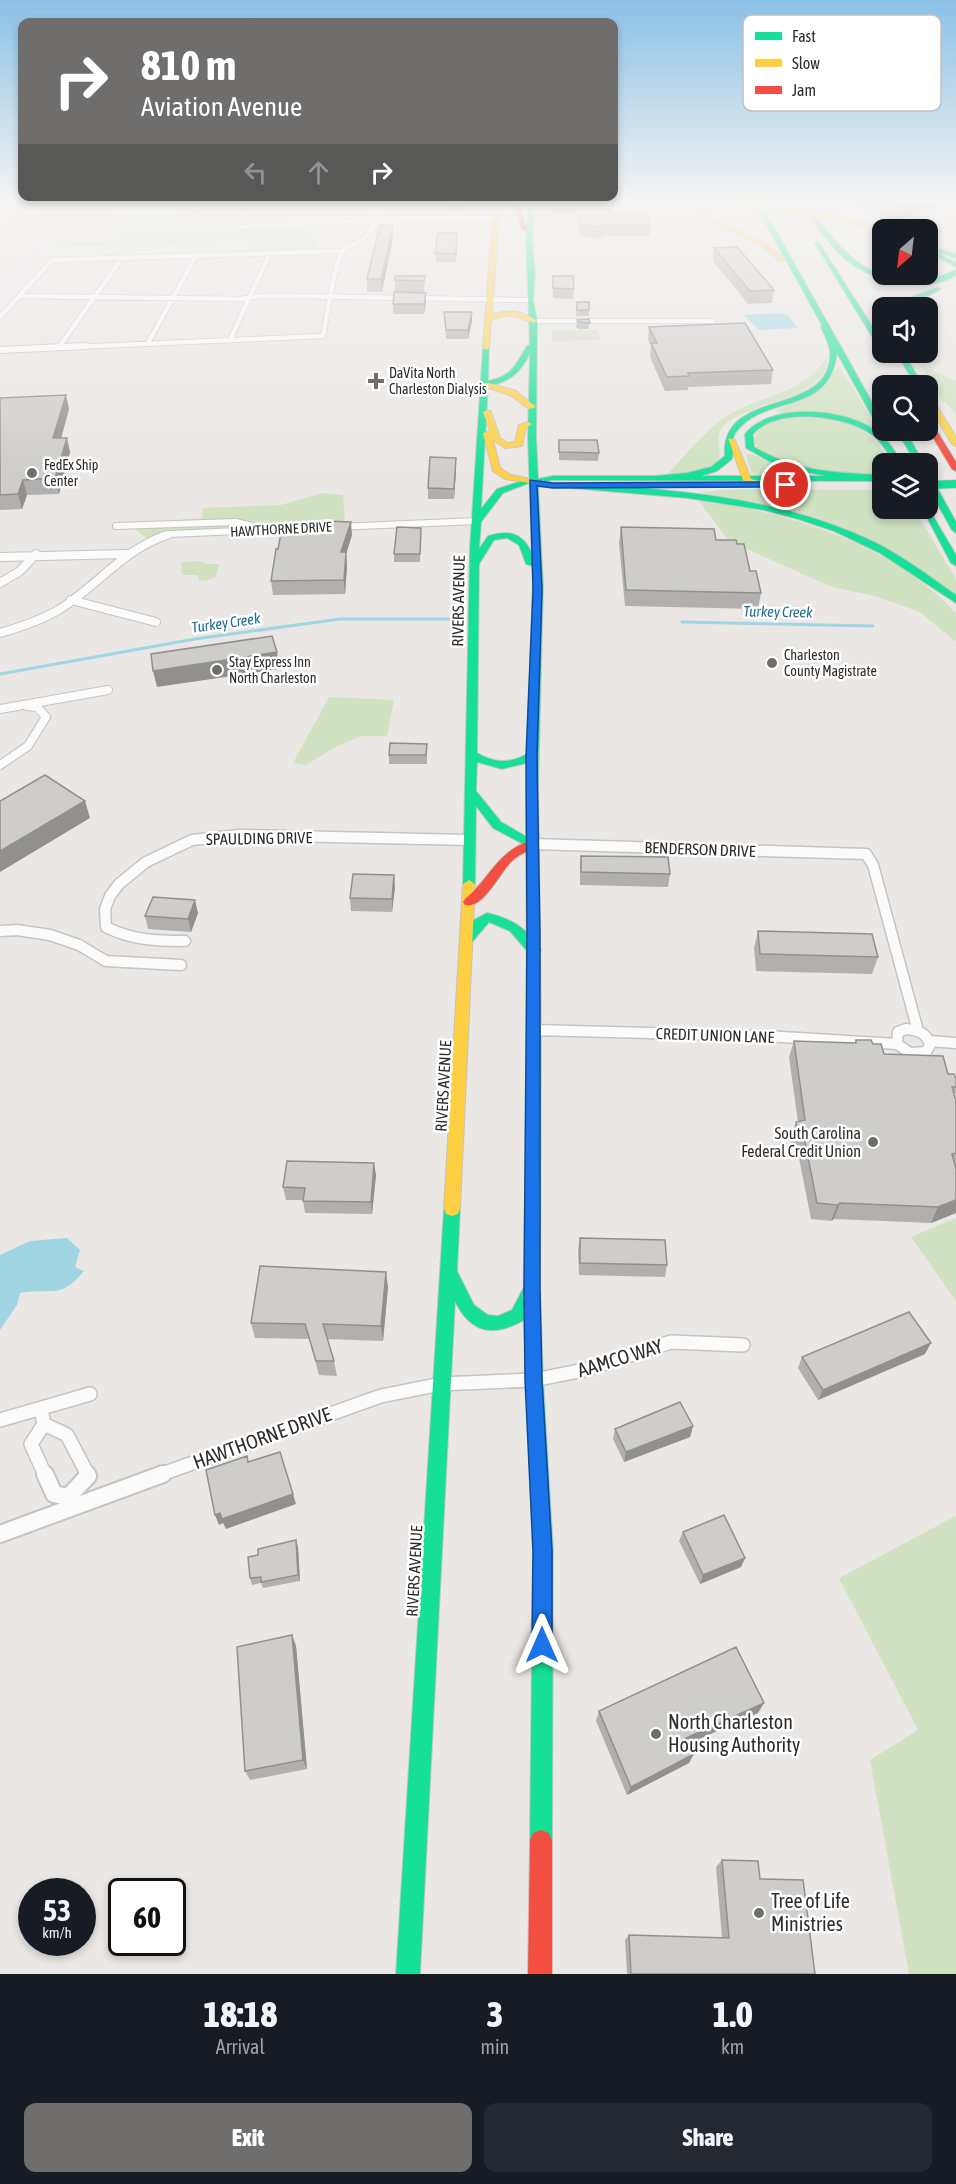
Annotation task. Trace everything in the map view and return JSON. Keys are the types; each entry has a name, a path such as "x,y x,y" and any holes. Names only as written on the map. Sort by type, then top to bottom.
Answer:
{"main road":[{"name":"RIVERS AVENUE","path":"408,1974 441,1384 450,1272 469,903 475,563 490,291"},
{"path":"531,291 534,321 533,482 538,585 532,756 534,950 532,1289 534,1380 543,1551 540,1974"},
{"path":"804,291 872,410"},
{"path":"820,291 860,359"},
{"path":"847,291 872,332"},
{"path":"860,291 872,310"},
{"path":"488,320 500,312 510,312 521,313 534,321"},
{"path":"477,521 493,496 517,484 553,478 693,476 718,468 729,456 730,440 734,428 745,419 801,396 826,378 833,367 835,355 824,327"},
{"path":"485,384 505,381 520,371 534,339"},
{"path":"895,363 907,375"},
{"path":"870,377 872,380"},
{"path":"485,384 513,393 532,407"},
{"path":"484,402 496,440 501,446 510,447 519,444 522,427 532,422"},
{"path":"938,403 956,419"},
{"path":"938,413 956,444"},
{"path":"872,479 786,468 750,448 749,434 759,424 777,417 811,415 840,419 875,433 892,453"},
{"path":"483,420 496,469 510,479 694,494 783,513 832,529 874,547 921,573 956,600"},
{"path":"730,440 745,479 749,483 764,485"},
{"path":"938,440 956,470"},
{"path":"658,477 872,480"},
{"path":"938,478 956,479"},
{"path":"574,486 764,485 872,480"},
{"path":"938,485 956,484"},
{"path":"938,498 956,530"},
{"path":"932,519 956,563"},
{"path":"475,563 486,544 494,537 516,537 527,546 538,585"},
{"path":"473,755 486,765 502,767 517,766 532,756"},
{"path":"472,793 488,819 506,832 533,844"},
{"path":"469,903 481,896 489,881 514,851 533,844"},
{"path":"467,939 479,923 487,917 502,919 515,925 526,935 534,950"},
{"path":"450,1272 468,1310 485,1322 499,1324 518,1315 532,1289"}],"street":[{"path":"0,317 23,291"},
{"path":"59,347 98,291"},
{"path":"148,344 177,291"},
{"path":"230,340 252,291"},
{"path":"0,350 323,336 331,291"},
{"path":"19,296 173,298 331,296 531,300"},
{"path":"534,321 713,321"},
{"name":"HAWTHORNE DRIVE","path":"0,633 23,626 60,609 127,554 148,541 169,534 477,521"},
{"path":"116,526 236,522 252,524 267,530"},
{"path":"0,584 20,570 36,554"},
{"name":"HAWTHORNE DRIVE","path":"0,557 36,554 127,554"},
{"path":"71,600 156,622"},
{"path":"0,709 108,690"},
{"path":"0,765 30,745 46,717 37,707 20,705"},
{"name":"SPAULDING DRIVE","path":"185,941 150,941 121,936 106,927 105,909 116,886 141,866 166,851 191,841 205,837 262,836 469,840"},
{"name":"BENDERSON DRIVE","path":"533,844 866,854 873,865 918,1031"},
{"path":"0,931 17,930 50,935 79,945 106,961 181,965"},
{"path":"929,1041 926,1052 916,1054 905,1051 897,1044 896,1036 898,1032 906,1029 918,1031 929,1041 956,1043"},
{"name":"CREDIT UNION LANE","path":"533,1030 766,1036 897,1044"},
{"name":"AAMCO WAY","path":"534,1380 584,1370 671,1342 742,1345"},
{"name":"HAWTHORNE DRIVE","path":"0,1534 69,1502 381,1396 441,1384 534,1380"},
{"path":"0,1420 43,1417 90,1394"},
{"path":"43,1417 67,1435 88,1476 69,1502 54,1494 31,1444 43,1417"}],"green space":[{"path":"552,330 597,330 600,340 552,341"},
{"path":"827,357 825,371 816,382 802,391 732,419 722,428 719,437 718,463 694,473 667,475 722,419 750,404 792,388 817,370"},
{"path":"921,365 956,381 956,414 938,395 938,375 926,375"},
{"path":"838,367 850,382 872,421 872,427 856,421 784,414 775,411 815,392"},
{"path":"789,418 835,420 860,430 885,453 872,453 872,474 831,471 787,464 770,458 758,449 755,438 757,433 759,429"},
{"path":"746,454 800,474 755,475 751,473"},
{"path":"740,489 872,490 872,519 920,519 956,579 956,595 891,551 744,501 699,492"},
{"path":"322,493 343,495 345,519 342,523 285,527 235,519 158,522 202,518 203,508 281,505"},
{"path":"696,497 802,523 868,549 899,566 929,588 956,613 956,642 920,612 875,596 832,587 729,541"},
{"path":"231,524 250,528 148,539 135,529"},
{"path":"200,561 207,564 220,564 215,578 203,581 198,580 198,575 182,575 181,562"},
{"path":"329,697 394,700 387,736 361,736 332,749 306,765 293,763"},
{"path":"956,1218 956,1301 911,1237"},
{"path":"956,1516 956,1974 909,1974 870,1760 918,1730 839,1578"}],"water":[{"path":"779,313 788,315 798,328 759,330 744,315"},
{"path":"67,1238 80,1250 75,1267 84,1271 61,1290 20,1293 17,1305 0,1330 0,1255 30,1241"}],"building":[{"path":"394,292 426,293 424,304 393,304"},
{"path":"577,302 589,302 589,310 577,310"},
{"path":"444,312 472,312 468,330 446,330"},
{"path":"589,319 590,323 577,320"},
{"path":"745,323 773,370 688,373 689,376 667,377 651,343 657,343 649,327"},
{"name":"FedEx Ship Center","path":"66,395 53,438 67,438 55,478 23,480 18,494 0,495 0,398"},
{"path":"559,440 597,440 599,453 559,452"},
{"path":"430,457 456,458 454,489 428,488"},
{"path":"323,521 351,522 341,552 346,552 344,580 271,581 281,533 320,532"},
{"path":"397,527 421,528 420,554 394,554"},
{"path":"621,527 714,529 716,540 736,540 737,544 744,544 750,571 756,571 761,593 626,590"},
{"path":"272,636 277,652 153,671 151,654"},
{"path":"390,743 427,744 426,755 389,755"},
{"path":"45,775 85,801 0,851 0,801"},
{"path":"581,856 668,857 670,874 581,872"},
{"path":"353,874 394,875 392,899 350,898"},
{"path":"153,897 195,900 188,919 145,916"},
{"path":"758,931 872,934 878,957 760,954"},
{"name":"South Carolina Federal Credit Union","path":"856,1040 871,1040 873,1044 881,1044 884,1054 943,1056 948,1074 954,1074 956,1079 956,1087 952,1087 956,1101 956,1153 952,1154 956,1169 956,1200 938,1207 817,1203 805,1142 797,1129 796,1122 805,1120 794,1041 856,1043"},
{"path":"287,1161 374,1163 371,1202 303,1201 305,1188 283,1187"},
{"path":"580,1238 665,1240 667,1265 580,1263"},
{"path":"260,1266 386,1272 381,1326 323,1324 334,1361 316,1361 305,1324 251,1323"},
{"path":"909,1312 931,1343 823,1390 802,1357"},
{"path":"680,1402 693,1426 626,1452 615,1429"},
{"path":"280,1452 293,1494 222,1519 220,1513 215,1515 206,1470 247,1456 248,1462"},
{"path":"724,1515 745,1558 703,1575 683,1532"},
{"path":"296,1540 298,1575 261,1582 261,1577 250,1578 248,1557 258,1555 258,1549"},
{"path":"292,1635 303,1760 245,1771 237,1647"},
{"name":"North Charleston Housing Authority","path":"736,1647 764,1703 686,1738 694,1754 631,1787 599,1711"},
{"name":"Tree of Life Ministries","path":"722,1860 758,1861 760,1879 803,1880 815,1974 631,1974 629,1935 729,1938"}],"waterway":[{"name":"Turkey Creek","path":"0,674 195,639 340,619 459,619"},
{"name":"Turkey Creek","path":"682,622 873,626"}],"traffic: fast":[{"path":"531,291 534,321 532,437 538,586 532,786"},
{"path":"806,291 872,409"},
{"path":"847,291 872,332"},
{"path":"916,297 932,291"},
{"path":"658,477 696,474 714,469 729,457 730,436 744,419 759,411 810,393 823,383 832,371 834,353 824,327"},
{"path":"485,384 503,380 514,374 529,347"},
{"path":"469,884 475,548 486,348"},
{"path":"906,363 913,375"},
{"path":"872,477 813,472 781,464 750,448 749,434 759,424 784,415 832,417 872,431 892,453"},
{"path":"907,441 914,453"},
{"path":"533,482 553,478 872,479"},
{"path":"477,521 500,491 525,483"},
{"path":"938,485 956,484"},
{"path":"574,486 650,491 726,500 801,517 872,545 915,571 956,600"},
{"path":"938,497 956,530"},
{"path":"932,519 956,563"},
{"path":"476,562 491,538 507,535 513,536 522,543 531,564"},
{"path":"473,755 488,763 502,766 532,756"},
{"path":"472,793 497,825 533,844"},
{"path":"467,939 479,923 487,917 502,921 514,928 525,937 534,950"},
{"path":"534,1025 532,1289 534,1380 543,1551 541,1841"},
{"path":"408,1974 452,1209"},
{"path":"450,1274 468,1310 485,1322 499,1324 518,1315 530,1292"}],"traffic: slow":[{"path":"486,348 490,291"},
{"path":"488,320 500,314 511,313 534,321"},
{"path":"489,385 513,393 532,407"},
{"path":"487,412 496,439 505,446 519,444 522,427 528,424"},
{"path":"938,414 956,444"},
{"path":"487,433 496,469 508,477 533,482"},
{"path":"731,440 747,481 764,485"},
{"path":"532,786 534,1025"},
{"path":"452,1209 469,884"}],"traffic: jam":[{"path":"938,439 956,469"},
{"path":"469,902 479,895 510,856 533,844"},
{"path":"540,1974 541,1841"}],"place":[{"name":"DaVita North Charleston Dialysis","path":"376,381"},
{"name":"FedEx Ship Center","path":"32,473"},
{"name":"Charleston County Magistrate","path":"772,663"},
{"name":"Stay Express Inn North Charleston","path":"217,670"},
{"name":"South Carolina Federal Credit Union","path":"873,1142"},
{"name":"North Charleston Housing Authority","path":"656,1734"},
{"name":"Tree of Life Ministries","path":"759,1913"}],"route":[{"path":"542,1645 543,1551 534,1380 532,1289 534,934 532,756 538,590 533,482 553,486 786,485"}]}
